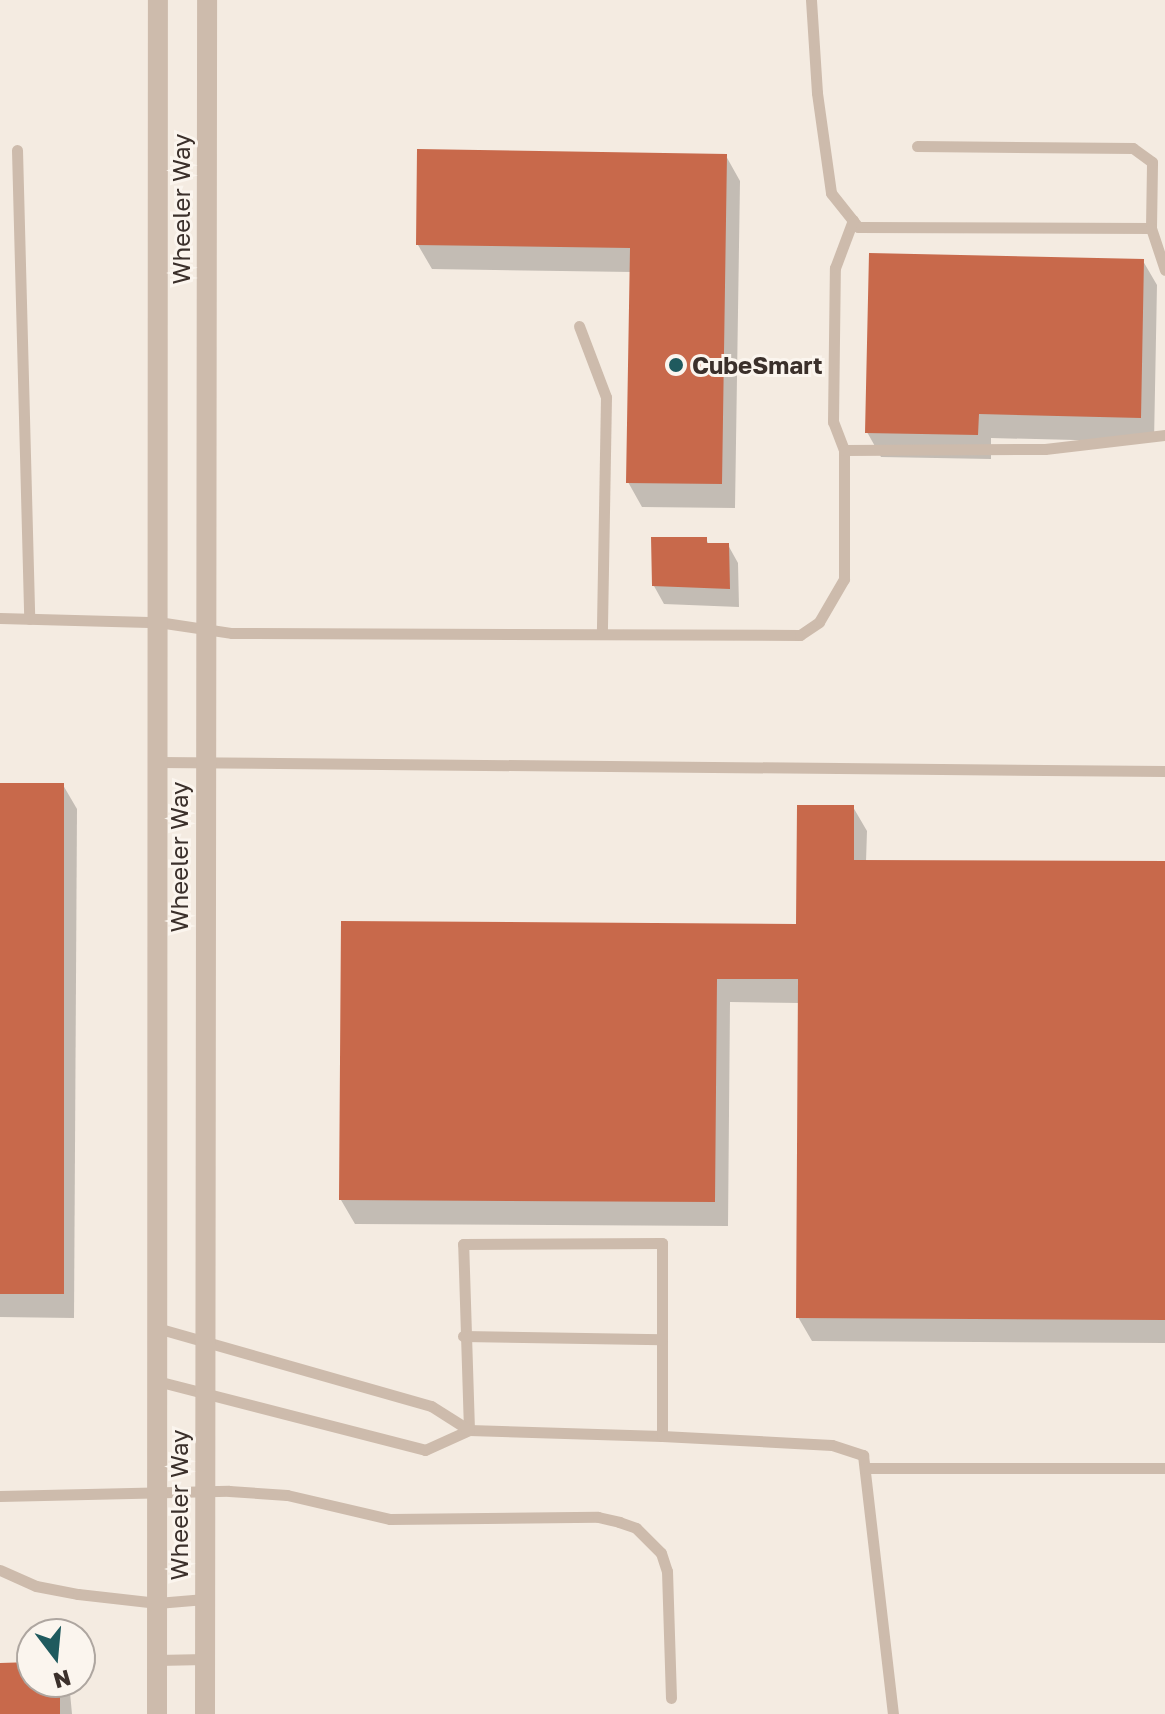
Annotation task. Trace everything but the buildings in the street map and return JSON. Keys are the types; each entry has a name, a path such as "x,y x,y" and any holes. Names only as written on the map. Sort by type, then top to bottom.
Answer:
{"street":[{"name":"Wheeler Way","path":"157,1714 158,0"},
{"name":"Wheeler Way","path":"205,1714 207,0"}],"lane":[{"path":"811,0 817,93 831,193 858,227 1151,228"},
{"path":"917,146 1133,148 1152,162 1151,228 1165,270"},
{"path":"17,150 29,619"},
{"path":"0,618 158,622 206,626 232,633 800,635 819,622 844,579 844,450 833,422 835,268 853,220"},
{"path":"579,326 606,397 602,633"},
{"path":"844,450 1045,449 1165,435"},
{"path":"158,762 1165,771"},
{"path":"469,1430 463,1336 463,1244 662,1243 662,1436"},
{"path":"158,1328 431,1406 469,1430"},
{"path":"463,1336 662,1339"},
{"path":"157,1381 425,1450 469,1430 832,1445 863,1455 880,1626 893,1714"},
{"path":"865,1468 1165,1468"},
{"path":"0,1496 206,1492 287,1495 390,1519 598,1517 636,1528 661,1553 667,1571 671,1698"},
{"path":"0,1570 36,1586 157,1603 205,1599"},
{"path":"157,1660 205,1659"}],"place":[{"name":"CubeSmart","path":"676,365"}]}
